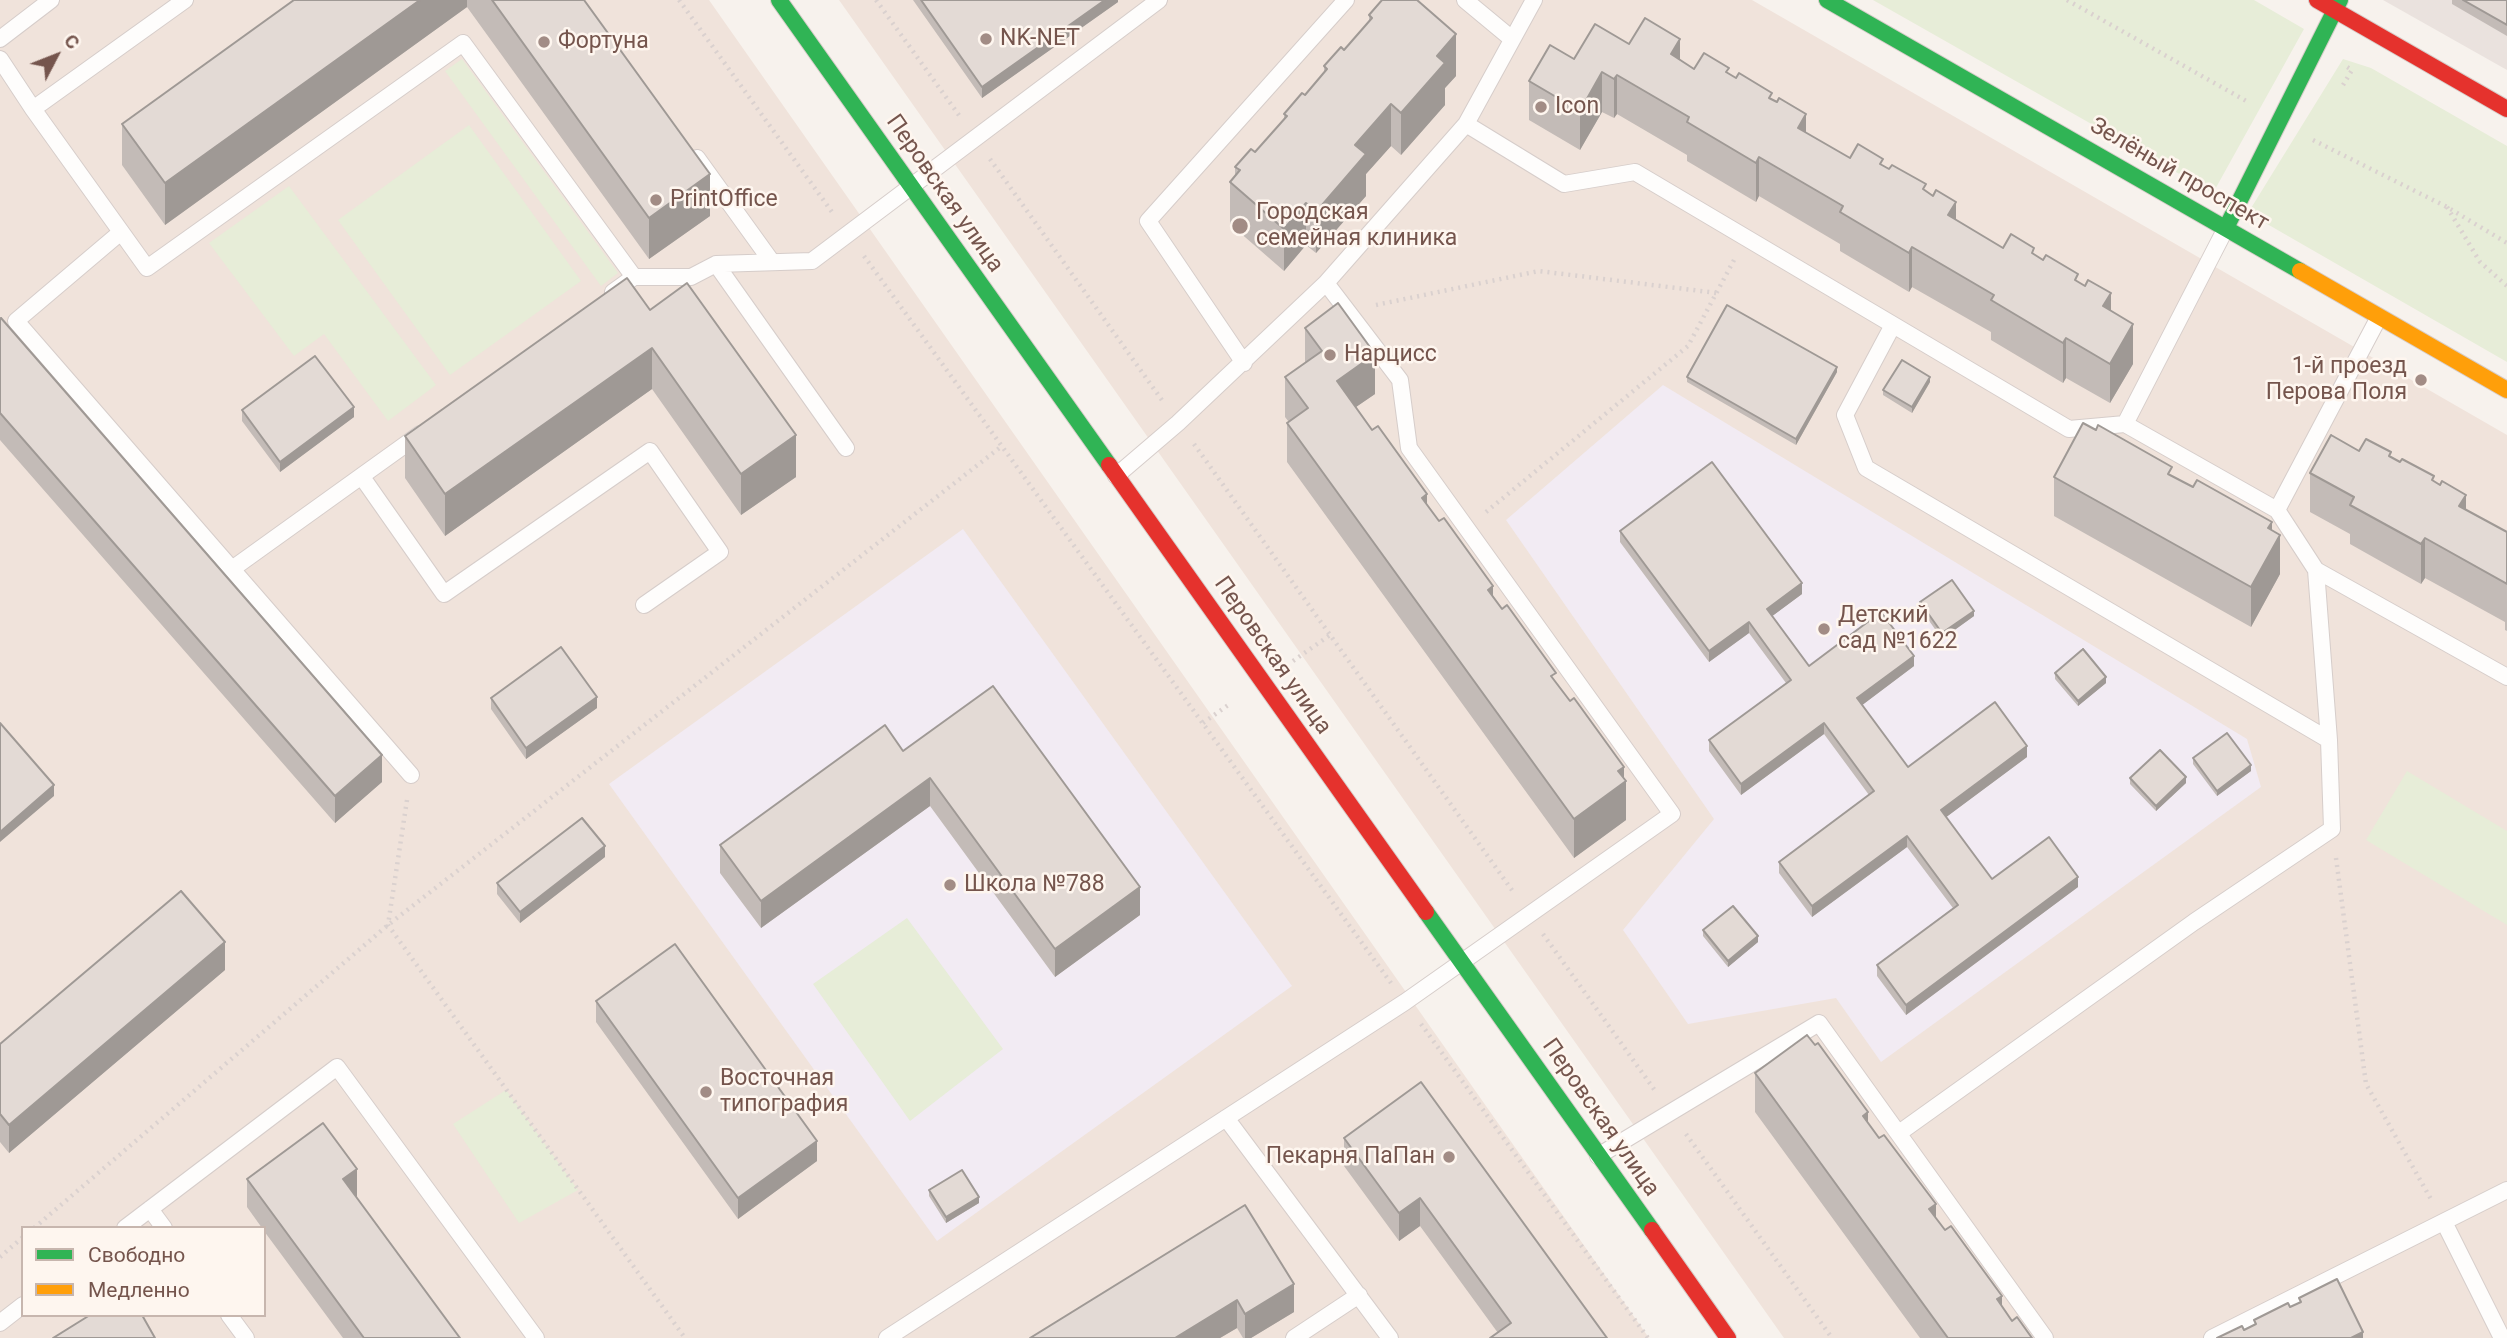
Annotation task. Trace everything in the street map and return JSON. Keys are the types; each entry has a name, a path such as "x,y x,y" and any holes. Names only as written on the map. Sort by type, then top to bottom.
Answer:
{"main road":[{"name":"Перовская улица","path":"779,0 1728,1338"},
{"name":"Зелёный проспект","path":"1828,0 2507,390"},
{"path":"2316,0 2337,5 2507,109"},
{"path":"2226,228 2337,5"}],"lane":[{"path":"0,39 51,0"},
{"path":"33,109 185,0"},
{"path":"1244,363 1148,221 1346,0"},
{"path":"1465,0 1512,39"},
{"path":"1116,476 1244,363 1326,283 1466,124 1534,0"},
{"path":"601,301 634,277 691,277 716,264 812,261 1157,1"},
{"path":"0,59 147,268 463,43 634,277"},
{"path":"1466,124 1564,184 1635,172 2069,429 2125,424 2277,510 2316,570 2507,677"},
{"path":"685,142 772,262"},
{"path":"2125,424 2226,228"},
{"path":"121,232 16,321 411,775"},
{"path":"716,264 846,448"},
{"path":"887,1338 1462,964 1672,814 1409,448 1400,380 1326,283"},
{"path":"2277,510 2379,317"},
{"path":"1893,325 1845,415 1866,468 2329,740"},
{"path":"232,569 438,421"},
{"path":"362,477 444,594 650,451 720,552 644,605"},
{"path":"1899,1133 2194,922 2332,829 2329,740 2316,570"},
{"path":"1598,1156 1819,1023 2045,1338"},
{"path":"128,1226 337,1067 536,1338"},
{"path":"1226,1118 1390,1338"},
{"path":"2213,1338 2507,1190"},
{"path":"150,1209 162,1226"},
{"path":"2444,1223 2502,1338"},
{"path":"1294,1338 1359,1296"},
{"path":"0,1323 21,1307"},
{"path":"230,1317 246,1338"}],"path":[{"path":"679,0 1648,1338"},
{"path":"876,0 1832,1338"},
{"path":"2447,207 2480,262 2507,286"},
{"path":"1466,529 1688,345 1746,238"},
{"path":"1348,311 1539,271 1717,293"},
{"path":"36,1226 388,925 1002,446"},
{"path":"411,775 388,925 685,1338"},
{"path":"2332,829 2366,1084 2444,1223"},
{"path":"0,1257 21,1239"}],"shaded area":[{"path":"0,0 709,0 1649,1338 0,1338"},
{"path":"839,0 1752,0 2507,435 2507,1338 1784,1338"},
{"path":"2383,0 2507,0 2507,70"},
{"name":"Детский сад №1622","path":"1663,385 2247,739 2261,787 1881,1062 1836,998 1688,1024 1623,930 1714,819 1506,520"},
{"name":"Школа №788","path":"963,529 1292,986 937,1241 609,784"}],"green space":[{"path":"1873,0 2254,0 2304,29 2213,193"},
{"path":"462,59 618,273 601,286 445,71"},
{"path":"2343,59 2371,68 2507,146 2507,362 2248,213"},
{"path":"469,125 581,281 450,375 338,220"},
{"path":"289,186 436,385 388,421 324,334 294,356 209,243"},
{"path":"2407,771 2507,831 2507,925 2366,840"},
{"path":"907,918 1003,1049 910,1121 813,984"},
{"path":"506,1090 578,1190 519,1223 453,1124"}],"building":[{"path":"294,0 420,0 165,183 122,124"},
{"path":"492,0 584,0 710,174 649,218"},
{"path":"921,0 1105,0 982,87"},
{"path":"1382,0 1417,0 1456,34 1437,56 1445,63 1401,113 1391,104 1355,145 1366,154 1316,212 1306,203 1284,229 1230,182 1240,170 1235,167 1251,149 1255,152 1287,116 1284,114 1327,69 1324,66 1341,47 1344,50 1372,18 1369,15"},
{"path":"2463,0 2507,0 2507,25"},
{"path":"1645,18 1680,39 1671,54 1694,69 1704,53 1729,68 1726,72 1736,78 1739,73 1772,93 1769,98 1777,102 1779,98 1806,114 1798,128 1850,158 1858,144 1883,159 1880,164 1889,169 1892,165 1926,184 1923,189 1933,196 1936,190 1956,202 1948,215 2003,248 2011,234 2034,248 2032,253 2043,260 2046,255 2078,274 2075,280 2085,286 2088,280 2111,293 2103,306 2133,324 2110,364 2066,338 2063,343 1991,300 1994,295 1912,247 1909,253 1840,212 1843,206 1759,157 1756,163 1687,122 1689,117 1617,75 1614,79 1602,72 1580,111 1529,81 1550,45 1574,59 1595,24 1629,44"},
{"path":"627,278 650,310 687,283 796,435 741,474 652,348 445,494 405,436"},
{"path":"1338,303 1375,354 1337,381 1372,430 1378,426 1427,494 1422,498 1439,521 1444,518 1493,586 1488,590 1502,609 1507,605 1556,673 1551,676 1570,701 1574,698 1624,767 1618,771 1626,781 1574,819 1287,423 1308,408 1285,377 1322,351 1305,328"},
{"path":"1727,305 1837,367 1796,439 1687,377"},
{"path":"1,318 382,755 335,796 0,413"},
{"path":"315,356 354,407 280,462 242,410"},
{"path":"1902,360 1930,377 1912,407 1883,390"},
{"path":"2083,423 2096,430 2098,425 2172,467 2168,474 2193,487 2197,480 2272,522 2268,528 2280,535 2251,587 2054,477"},
{"path":"2331,435 2359,451 2366,439 2391,452 2389,456 2400,462 2402,459 2434,476 2432,480 2440,485 2442,481 2466,495 2459,506 2507,532 2507,584 2425,538 2421,544 2350,505 2354,497 2310,473"},
{"path":"1712,462 1802,583 1767,609 1809,666 1881,612 1914,656 1857,698 1908,767 1995,702 2027,746 1941,810 1992,879 2049,837 2078,877 1906,1005 1877,965 1958,905 1907,836 1812,906 1779,862 1874,791 1824,723 1741,784 1709,740 1791,680 1749,622 1709,651 1620,531"},
{"path":"1952,580 1974,611 1942,633 1920,602"},
{"path":"561,647 597,697 526,748 491,698"},
{"path":"2083,649 2106,677 2078,701 2055,673"},
{"path":"993,686 1140,887 1055,949 930,778 761,901 720,845 885,725 903,751"},
{"path":"0,723 54,785 0,832"},
{"path":"2227,733 2251,765 2217,791 2193,758"},
{"path":"2160,750 2186,777 2156,806 2130,778"},
{"path":"582,818 605,846 520,912 497,883"},
{"path":"181,891 225,942 9,1125 0,1114 0,1044"},
{"path":"1733,906 1758,936 1728,961 1703,930"},
{"name":"Восточная типография","path":"675,944 817,1141 738,1198 596,1001"},
{"path":"1807,1035 1815,1045 1818,1043 1868,1112 1863,1116 1879,1138 1884,1135 1936,1204 1929,1209 1945,1230 1951,1226 2002,1296 1997,1299 2012,1321 2017,1317 2032,1338 1948,1338 1755,1073"},
{"path":"1421,1082 1607,1338 1490,1338 1511,1323 1420,1198 1399,1213 1344,1138"},
{"path":"323,1123 357,1169 343,1179 460,1338 364,1338 247,1179"},
{"path":"962,1170 979,1197 946,1217 929,1190"},
{"path":"1245,1205 1294,1284 1245,1314 1237,1300 1175,1338 1030,1338"},
{"path":"2337,1279 2363,1332 2351,1338 2217,1338 2242,1326 2244,1330 2256,1324 2254,1320 2288,1303 2290,1307 2301,1302 2299,1298"},
{"path":"87,1317 143,1317 155,1338 53,1338"}],"traffic: fast":[{"path":"779,0 1109,465"},
{"path":"1827,0 2300,271"},
{"path":"2226,228 2340,0"},
{"path":"1426,912 1652,1230"}],"traffic: slow":[{"path":"2300,271 2507,390"}],"traffic: jam":[{"path":"2317,0 2507,109"},
{"path":"1109,465 1426,912"},
{"path":"1652,1230 1728,1338"}],"place":[{"name":"NK-NET","path":"986,39"},
{"name":"Фортуна","path":"544,42"},
{"name":"Icon","path":"1541,107"},
{"name":"PrintOffice","path":"656,200"},
{"name":"Городская семейная клиника","path":"1240,226"},
{"name":"Нарцисс","path":"1330,355"},
{"name":"1-й проезд Перова Поля","path":"2421,380"},
{"name":"Детский сад №1622","path":"1824,629"},
{"name":"Школа №788","path":"950,885"},
{"name":"Восточная типография","path":"706,1092"},
{"name":"Пекарня ПаПан","path":"1449,1157"}]}
